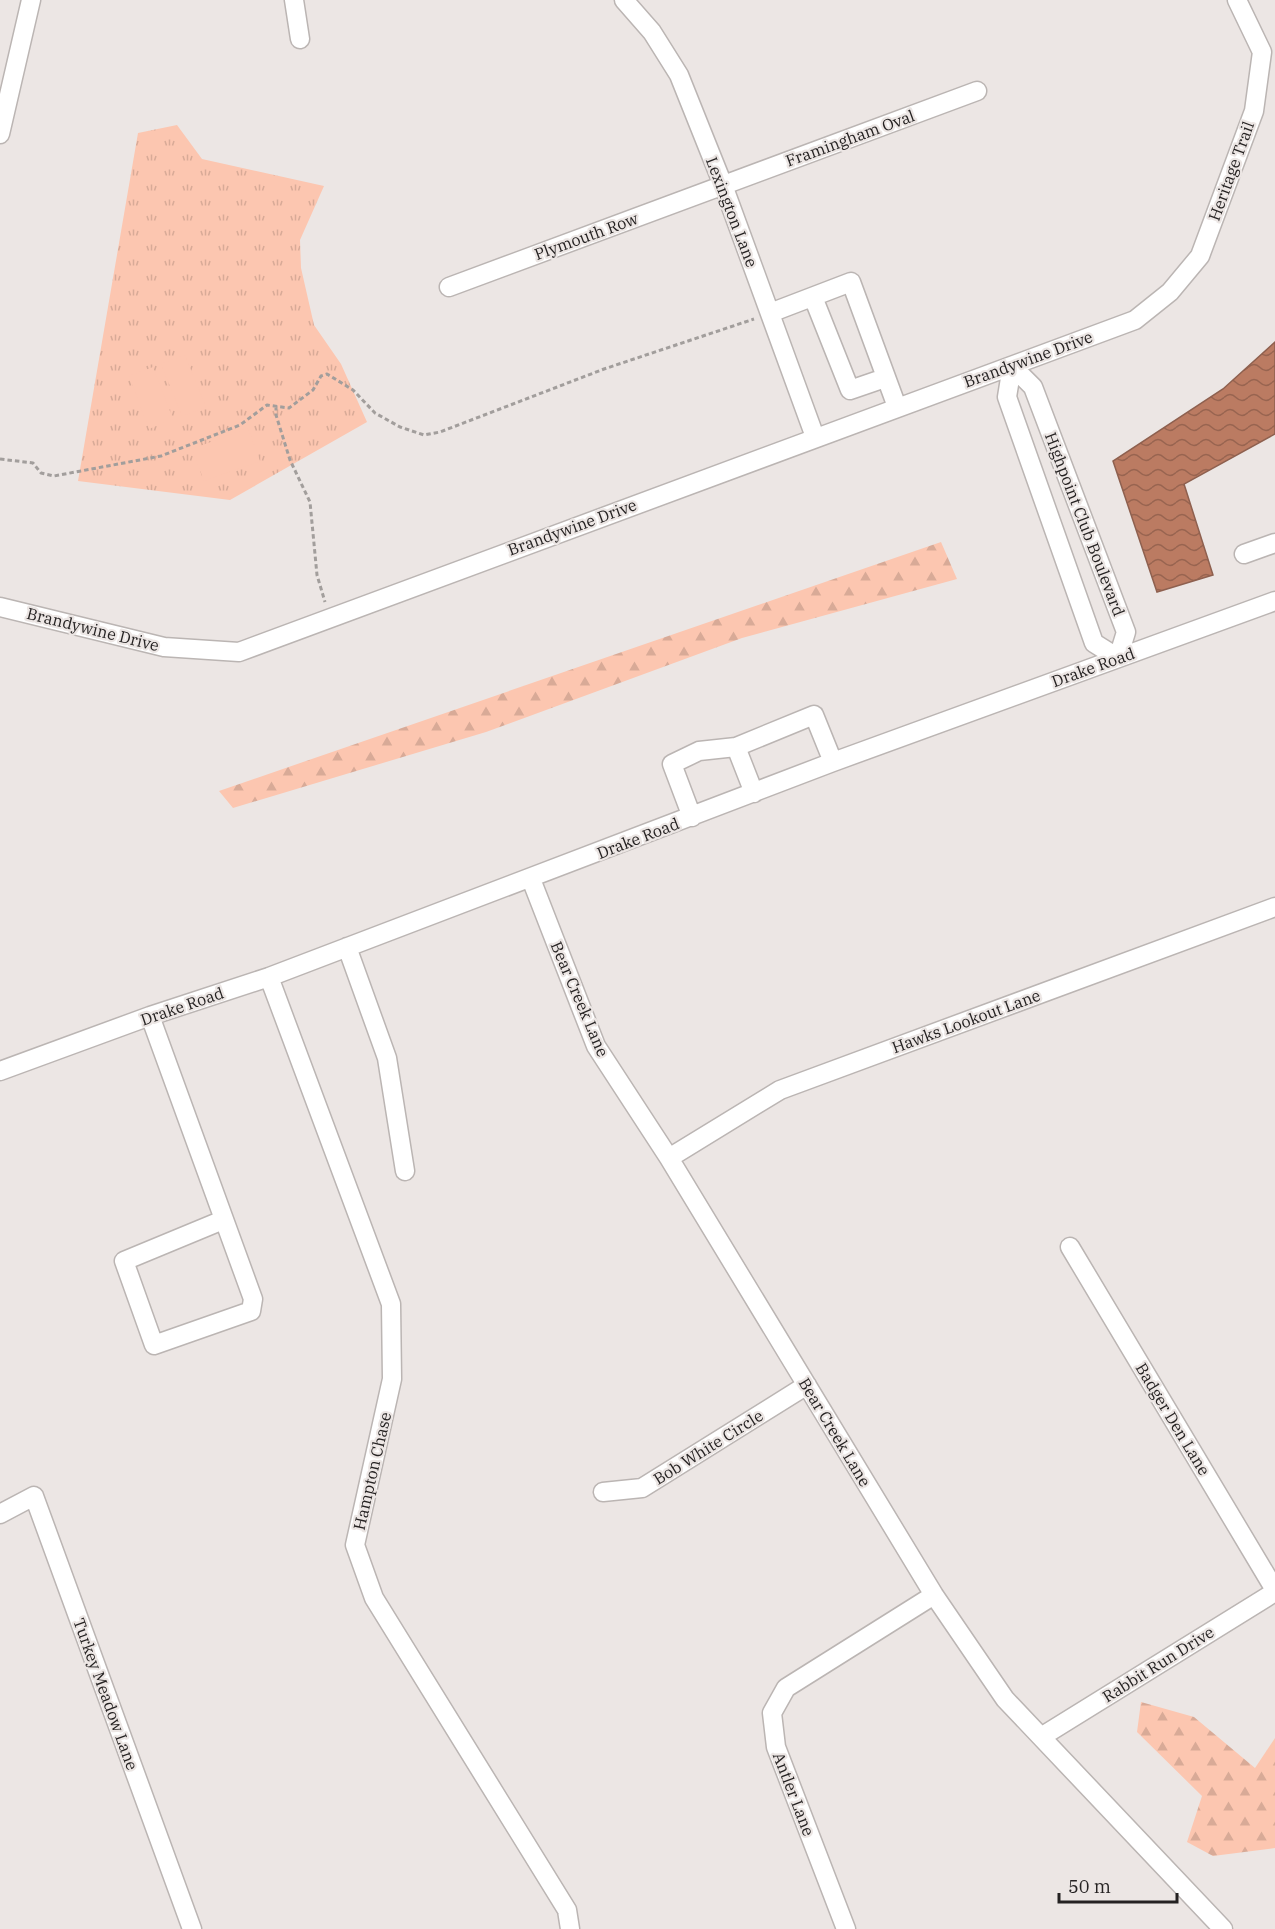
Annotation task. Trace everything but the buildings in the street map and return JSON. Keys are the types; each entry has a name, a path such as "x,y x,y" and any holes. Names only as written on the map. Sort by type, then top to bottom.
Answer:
{"street":[{"path":"0,134 5,94 32,0"},
{"path":"294,0 300,39"},
{"name":"Lexington Lane","path":"624,0 652,32 679,75 723,185 815,437"},
{"name":"Heritage Trail","path":"1135,320 1170,292 1200,256 1254,111 1268,49 1237,0"},
{"name":"Framingham Oval","path":"723,185 977,91"},
{"name":"Plymouth Row","path":"449,287 723,185"},
{"path":"770,313 851,282 897,408"},
{"path":"813,297 850,390 885,378"},
{"name":"Brandywine Drive","path":"0,607 164,647 239,652 1135,320"},
{"name":"Highpoint Club Boulevard","path":"1012,366 1033,387 1126,632 1118,658 1094,643 1007,397 1012,366"},
{"path":"1244,554 1275,543"},
{"name":"Drake Road","path":"0,1071 150,1016 269,977 833,762 1275,601"},
{"path":"692,817 672,764 699,752 736,747 814,716 833,762"},
{"path":"736,747 754,793"},
{"name":"Bear Creek Lane","path":"531,879 596,1046 669,1158 934,1595 1005,1700 1223,1929"},
{"name":"Hawks Lookout Lane","path":"669,1158 780,1090 1275,907"},
{"path":"347,947 387,1058 405,1171"},
{"name":"Hampton Chase","path":"269,977 391,1304 392,1379 355,1545 374,1598 567,1910 570,1929"},
{"path":"150,1016 253,1299 251,1311 154,1346 124,1261 223,1220"},
{"name":"Badger Den Lane","path":"1070,1247 1275,1591"},
{"name":"Bob White Circle","path":"603,1492 642,1488 807,1385"},
{"name":"Turkey Meadow Lane","path":"0,1514 34,1496 192,1929"},
{"name":"Rabbit Run Drive","path":"1041,1737 1275,1591"},
{"name":"Antler Lane","path":"846,1929 776,1747 772,1713 786,1688 934,1595"}],"path":[{"path":"0,459 33,463 41,473 54,476 144,461 240,425 267,405 289,408 302,400 313,390 321,376 327,374 353,390 375,413 400,427 424,435 440,432 604,369 770,313"},
{"path":"276,406 276,416 290,460 310,502 317,575 330,618"}],"green space":[{"path":"177,125 202,159 324,186 300,240 301,268 314,325 341,364 367,422 230,500 78,481 138,133"},
{"path":"185,355 206,407 182,416 161,364"},
{"path":"153,367 173,419 149,429 129,376"},
{"path":"248,428 260,461 204,481 192,449"},
{"path":"941,542 957,579 742,638 486,732 233,808 219,791"},
{"path":"1141,1702 1194,1717 1255,1768 1275,1738 1275,1848 1213,1856 1187,1842 1202,1796 1137,1732"}],"water":[{"path":"1275,342 1275,434 1184,484 1213,575 1157,592 1113,461 1223,389"}]}
